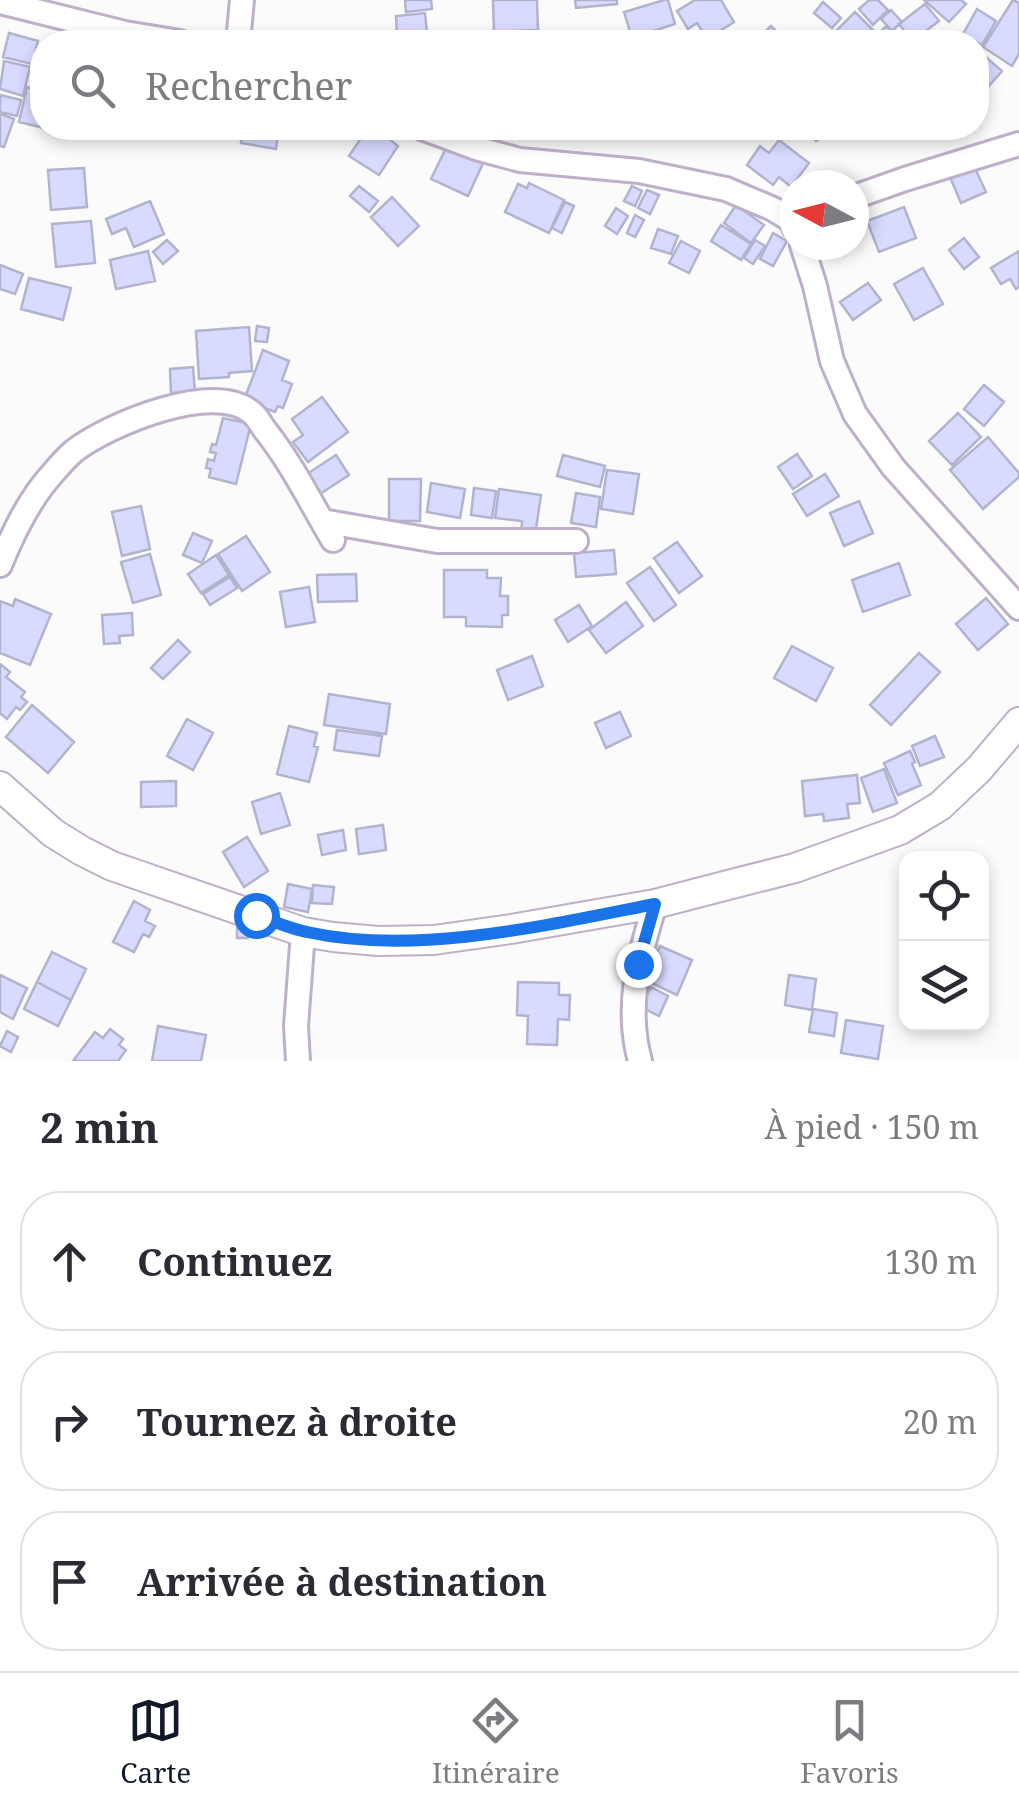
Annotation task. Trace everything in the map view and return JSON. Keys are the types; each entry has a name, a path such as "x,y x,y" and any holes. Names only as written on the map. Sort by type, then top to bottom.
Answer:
{"street":[{"path":"239,30 242,0"},
{"path":"0,2 117,30"},
{"path":"455,140 520,160 639,170 726,189 779,213"},
{"path":"869,192 1019,144"},
{"path":"807,260 832,361 855,414 893,467 1019,608"},
{"path":"0,565 30,505 74,451 110,430 195,401 227,400 251,412 285,456 327,531 438,541 576,541"},
{"path":"0,786 53,833 112,866 303,932 378,941 434,940 655,904 795,868 900,830 940,806 1019,722"},
{"path":"640,1061 632,1002 655,904"},
{"path":"298,1061 296,1026 303,932"}],"building":[{"path":"405,0 431,0 432,9 406,12"},
{"path":"493,0 537,0 538,30 494,30"},
{"path":"575,0 617,0 617,4 576,8"},
{"path":"668,0 675,24 657,30 630,30 624,12"},
{"path":"695,0 721,0 734,22 721,30 701,30 697,23 688,29 677,11"},
{"path":"869,0 878,0 888,10 873,25 859,9"},
{"path":"924,0 961,0 966,4 949,22"},
{"path":"1013,0 1019,3 1019,54 1012,66 989,51 989,38"},
{"path":"823,2 841,18 832,28 814,13"},
{"path":"925,4 939,21 927,30 904,30 899,24"},
{"path":"977,9 996,21 989,33 965,30"},
{"path":"891,10 902,22 891,30 881,19"},
{"path":"855,12 873,30 837,30"},
{"path":"425,13 427,30 397,30 396,16"},
{"path":"9,33 30,39 30,64 3,57"},
{"path":"989,60 1002,71 989,86"},
{"path":"4,61 30,67 23,96 0,89"},
{"path":"27,87 30,88 30,124 19,122"},
{"path":"0,95 21,100 17,116 0,112"},
{"path":"0,114 14,119 4,147 0,146"},
{"path":"241,140 277,140 276,149 241,143"},
{"path":"360,140 390,140 398,146 379,175 349,156"},
{"path":"779,140 809,163 804,170 779,170 773,185 747,165 760,146 769,153"},
{"path":"448,144 484,161 468,196 431,179"},
{"path":"974,166 986,192 961,203 950,177"},
{"path":"84,168 87,207 51,210 48,170"},
{"path":"529,183 564,200 549,233 505,212 518,184 527,188"},
{"path":"359,186 378,201 369,212 350,196"},
{"path":"632,186 642,191 635,206 624,201"},
{"path":"647,190 659,195 650,214 638,208"},
{"path":"392,197 419,226 398,246 371,217"},
{"path":"150,201 164,234 134,247 126,228 112,234 106,219"},
{"path":"565,202 574,206 562,233 552,228"},
{"path":"736,205 764,225 751,243 724,223"},
{"path":"904,207 916,238 879,252 869,220"},
{"path":"616,208 628,216 617,234 605,226"},
{"path":"635,215 644,220 635,237 627,233"},
{"path":"91,221 95,263 56,267 52,224"},
{"path":"721,225 751,244 741,260 711,241"},
{"path":"658,229 678,236 671,254 651,248"},
{"path":"773,233 779,236 779,255 773,266 760,259"},
{"path":"964,238 979,257 964,269 949,250"},
{"path":"167,240 178,251 163,264 153,252"},
{"path":"755,240 765,246 753,264 744,258"},
{"path":"681,241 700,251 689,273 669,263"},
{"path":"148,251 155,281 116,289 110,260"},
{"path":"1019,251 1016,289 1010,279 1001,284 991,268"},
{"path":"0,265 23,274 15,294 0,289"},
{"path":"923,268 943,304 914,320 894,284"},
{"path":"29,278 71,288 63,320 21,309"},
{"path":"868,283 881,300 853,320 840,302"},
{"path":"257,326 269,328 267,342 255,341"},
{"path":"249,327 252,371 199,379 196,331"},
{"path":"263,350 289,361 282,380 292,384 283,408 278,406 275,412 244,400"},
{"path":"193,367 195,392 171,393 170,369"},
{"path":"984,385 1004,402 984,426 964,409"},
{"path":"322,397 348,432 308,462 293,442 303,435 292,419"},
{"path":"958,413 981,437 952,465 929,441"},
{"path":"223,418 251,424 236,484 209,477 211,469 206,468 208,459 214,461 216,453 210,452 212,444 216,445"},
{"path":"988,437 1019,477 983,509 950,470"},
{"path":"797,454 812,476 793,489 778,467"},
{"path":"336,455 349,475 317,496 304,476"},
{"path":"563,455 605,466 600,487 557,476"},
{"path":"607,470 639,474 633,514 601,509"},
{"path":"825,474 839,496 807,516 793,494"},
{"path":"389,479 421,479 420,521 389,521"},
{"path":"431,483 465,489 460,518 427,512"},
{"path":"474,488 496,491 492,518 471,515"},
{"path":"499,489 541,495 535,535 521,534 522,521 495,518"},
{"path":"576,493 600,497 596,527 571,523"},
{"path":"859,501 873,533 844,546 830,513"},
{"path":"141,506 150,549 122,556 112,512"},
{"path":"193,533 212,541 202,563 183,555"},
{"path":"246,536 270,572 242,591 218,554"},
{"path":"677,542 702,576 679,593 654,558"},
{"path":"614,550 616,574 576,577 574,553"},
{"path":"150,554 161,595 133,603 121,562"},
{"path":"216,555 229,575 201,593 188,574"},
{"path":"899,563 910,595 863,612 852,580"},
{"path":"650,567 676,605 654,621 627,583"},
{"path":"444,570 487,570 487,578 501,578 500,596 508,596 508,615 502,615 502,627 466,626 466,617 444,617"},
{"path":"356,574 357,601 318,602 317,575"},
{"path":"230,577 237,588 210,605 203,594"},
{"path":"309,587 315,622 286,627 280,592"},
{"path":"986,598 1008,624 978,650 956,624"},
{"path":"15,599 51,614 30,665 0,653 0,601 13,606"},
{"path":"626,602 643,626 606,653 589,630"},
{"path":"579,605 592,626 568,642 555,620"},
{"path":"132,613 133,635 119,636 120,643 104,644 102,615"},
{"path":"178,640 190,652 163,679 151,668"},
{"path":"792,646 833,668 816,701 774,678"},
{"path":"919,653 940,672 891,725 870,705"},
{"path":"532,656 543,686 508,700 497,670"},
{"path":"0,664 10,672 6,677 25,692 21,697 27,702 20,710 16,707 7,719 0,713"},
{"path":"329,694 390,704 386,734 324,725"},
{"path":"32,705 74,742 48,773 6,737"},
{"path":"620,712 631,736 606,748 595,723"},
{"path":"187,719 213,733 193,770 167,756"},
{"path":"289,726 317,733 314,746 318,747 309,782 277,774"},
{"path":"337,730 382,736 379,756 334,750"},
{"path":"935,736 944,757 920,766 912,746"},
{"path":"910,751 921,785 898,795 884,763"},
{"path":"884,769 897,803 873,812 861,778"},
{"path":"857,775 860,803 847,804 849,818 824,821 823,814 805,816 802,781"},
{"path":"176,781 176,806 141,807 141,782"},
{"path":"280,793 290,825 261,834 252,802"},
{"path":"383,825 386,850 359,854 356,829"},
{"path":"343,830 346,850 322,855 318,835"},
{"path":"247,837 268,871 244,887 223,852"},
{"path":"288,884 312,889 308,912 284,907"},
{"path":"313,885 334,887 332,904 312,903"},
{"path":"134,901 150,910 145,921 155,926 149,937 143,934 134,952 113,942"},
{"path":"248,925 248,938 237,938 237,926"},
{"path":"660,946 692,960 677,995 645,980"},
{"path":"52,952 86,969 71,1000 37,982"},
{"path":"0,975 27,988 13,1019 0,1012"},
{"path":"789,975 816,979 812,1010 785,1005"},
{"path":"37,982 71,1000 58,1026 24,1009"},
{"path":"518,982 559,983 559,995 570,995 569,1020 558,1019 557,1045 527,1044 528,1016 517,1015"},
{"path":"651,987 668,996 659,1016 641,1007"},
{"path":"813,1009 837,1013 834,1036 809,1032"},
{"path":"846,1020 883,1026 878,1059 841,1053"},
{"path":"158,1026 206,1035 201,1061 152,1061"},
{"path":"110,1029 123,1039 119,1045 126,1050 118,1061 73,1061 95,1032 103,1038"},
{"path":"7,1031 18,1037 11,1052 0,1046"}],"route":[{"path":"256,915 303,932 334,937 434,940 655,904 638,964"}]}
